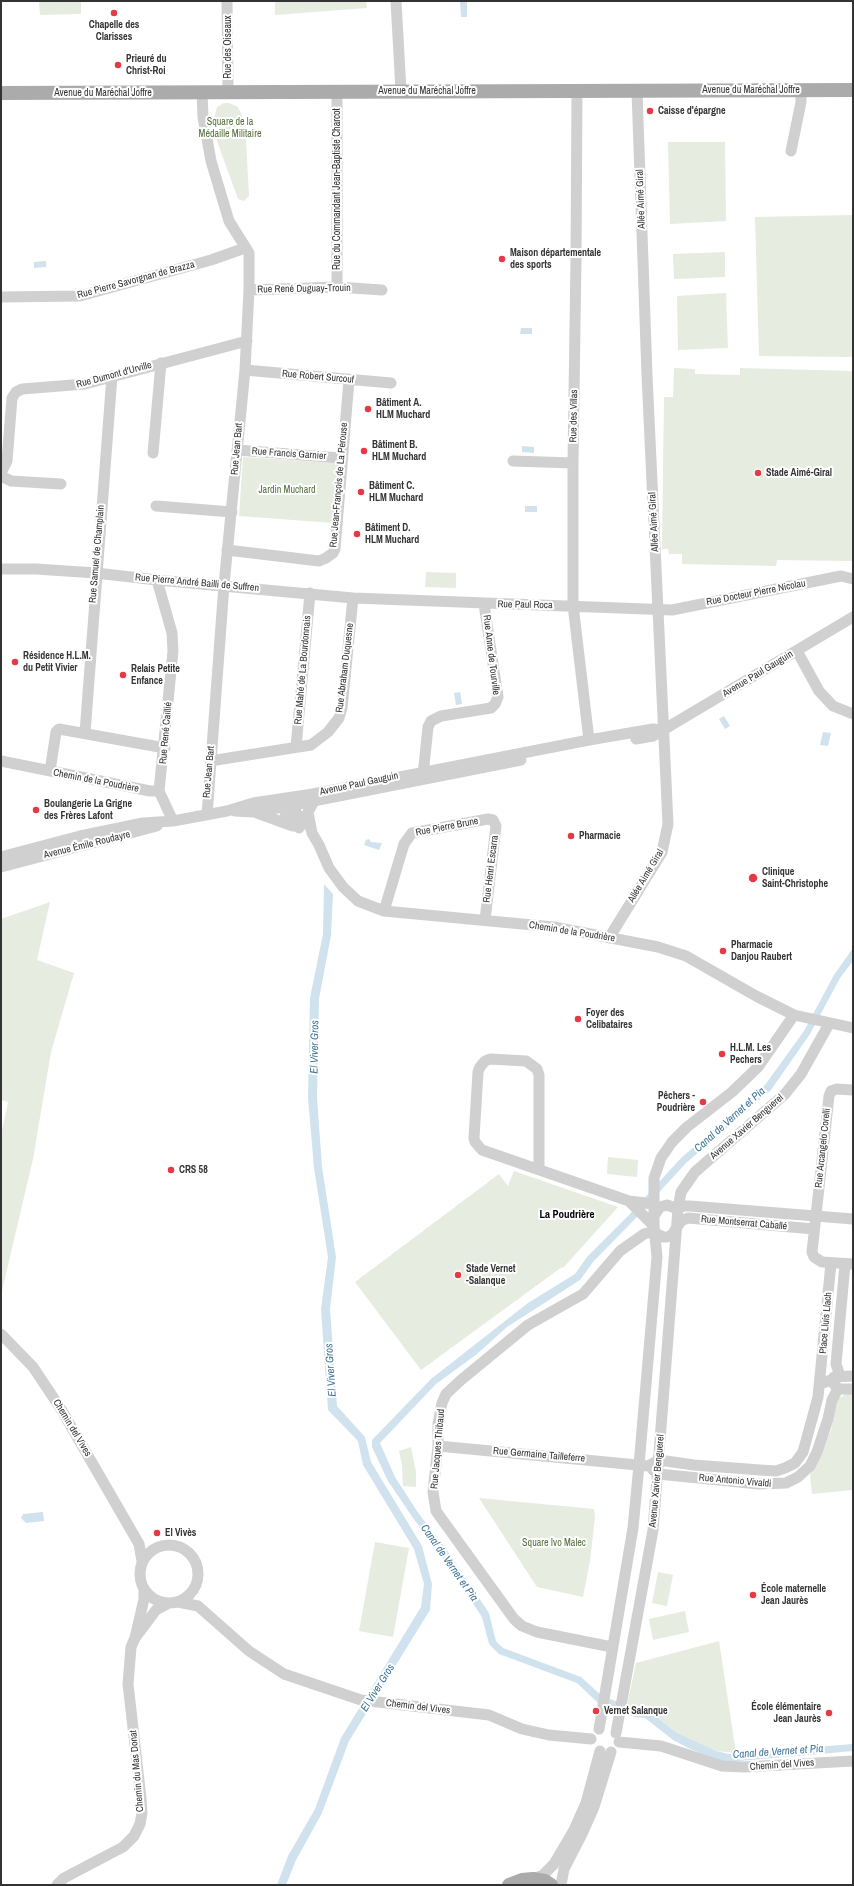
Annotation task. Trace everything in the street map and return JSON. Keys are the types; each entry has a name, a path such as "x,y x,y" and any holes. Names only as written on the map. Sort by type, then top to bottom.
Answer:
{"main road":[{"name":"Avenue du Maréchal Joffre","path":"1,93 853,90"},
{"path":"510,1885 522,1880 533,1879 551,1885"}],"street":[{"name":"Rue des Oiseaux","path":"227,1 228,92"},
{"path":"396,1 401,92"},
{"path":"791,151 801,102 801,90"},
{"name":"Rue des Villas","path":"577,91 573,605 589,740"},
{"name":"Allée Aimé Giral","path":"609,938 662,852 668,824 647,376 637,91"},
{"name":"Rue Jean Bart","path":"202,92 203,117 211,161 229,221 249,253 249,290 245,370 224,585 207,815"},
{"name":"Rue du Commandant Jean-Baptiste Charcot","path":"337,92 337,287"},
{"name":"Rue Pierre Savorgnan de Brazza","path":"1,297 80,296 211,260 245,248"},
{"name":"Rue René Duguay-Trouin","path":"249,290 337,287 382,290"},
{"name":"Rue Dumont d'Urville","path":"1,473 7,461 12,398 16,392 22,389 79,385 247,341"},
{"path":"153,453 162,363"},
{"name":"Rue Robert Surcouf","path":"245,370 391,383"},
{"name":"Rue Samuel de Champlain","path":"85,733 112,376"},
{"name":"Rue Jean-François de La Pérouse","path":"227,550 319,561 326,558 335,549 341,458 349,380"},
{"name":"Rue Francis Garnier","path":"237,450 341,458"},
{"path":"513,461 573,462"},
{"path":"1,476 11,481 61,484"},
{"path":"156,506 232,512"},
{"name":"Rue Pierre André Bailli de Suffren","path":"1,569 36,569 96,573 353,598 392,599"},
{"name":"Rue Docteur Pierre Nicolau","path":"658,608 672,610 841,576 853,579"},
{"name":"Rue René Caillié","path":"157,580 172,633 173,651 160,791"},
{"name":"Rue Mahé de La Bourdonnais","path":"296,747 310,593"},
{"name":"Rue Abraham Duquesne","path":"210,761 311,745 328,732 339,718 342,708 353,598"},
{"name":"Rue Paul Roca","path":"392,599 484,604 658,608"},
{"name":"Rue Anne de Tourville","path":"423,773 428,727 431,721 441,716 491,708 495,704 498,697 484,604"},
{"name":"Avenue Paul Gauguin","path":"314,797 398,785 590,746 653,736 853,617"},
{"path":"797,651 819,691 833,706 853,714"},
{"path":"50,771 56,732 59,729 165,748"},
{"name":"Avenue Paul Gauguin","path":"227,811 254,812 286,803 423,773 589,740 653,729 663,730"},
{"name":"Chemin de la Poudrière","path":"1,761 150,791 160,791"},
{"name":"Avenue Paul Gauguin","path":"398,785 401,782 423,773 442,776"},
{"path":"160,791 173,821"},
{"path":"254,812 307,829 308,812 314,797"},
{"name":"Avenue Paul Gauguin","path":"227,811 252,803 286,803"},
{"name":"Chemin de la Poudrière","path":"286,803 286,817 307,829 319,845 329,868 343,888 358,901 384,911 554,927 658,947 686,956 756,996 799,1017 853,1028"},
{"name":"Avenue Émile Roudayre","path":"1,857 80,836 143,823 173,821 227,811"},
{"name":"Rue Pierre Brune","path":"384,911 404,844 412,833 488,819 493,820"},
{"name":"Rue Henri Escarra","path":"485,920 496,826 493,820"},
{"name":"Avenue Émile Roudayre","path":"1,867 145,831 173,821"},
{"name":"Avenue Xavier Benguerel","path":"600,1724 632,1528 644,1465 658,1256 654,1226 654,1178 661,1158 672,1142 687,1127 732,1092 758,1067 799,1017"},
{"name":"Avenue Xavier Benguerel","path":"617,1732 653,1530 678,1209 681,1192 695,1172 785,1094 801,1074 829,1024"},
{"path":"539,1169 539,1075 537,1069 526,1062 490,1059 485,1061 480,1066 478,1072 474,1138 475,1142 482,1150 629,1201 654,1204"},
{"name":"Rue Arcangelo Corelli","path":"816,1258 812,1252 828,1096 831,1091 837,1089 853,1090"},
{"path":"629,1201 654,1226 662,1237 667,1237 672,1234 677,1226"},
{"path":"654,1226 660,1207 667,1205 678,1209"},
{"name":"Rue Montserrat Caballé","path":"678,1209 683,1206 690,1206 853,1218"},
{"name":"Rue Montserrat Caballé","path":"677,1226 681,1221 688,1218 814,1229"},
{"name":"Rue Jacques Thibaud","path":"612,1647 538,1632 522,1626 514,1618 436,1511 433,1492 438,1446 438,1424 442,1403 446,1394 461,1380 528,1325 583,1294 620,1251 654,1226"},
{"name":"Place Lluís Llach","path":"816,1258 822,1262 849,1264 836,1364 836,1378"},
{"name":"Place Lluís Llach","path":"820,1384 831,1263"},
{"name":"Chemin del Vives","path":"1,1334 33,1367 62,1409 139,1544 142,1561"},
{"path":"820,1384 836,1378 853,1376"},
{"path":"836,1378 838,1389 853,1389"},
{"name":"Rue Antonio Vivaldi","path":"659,1460 694,1465 760,1470 776,1471 785,1468 795,1463 803,1452 808,1437 820,1384"},
{"name":"Rue Antonio Vivaldi","path":"658,1474 775,1484 786,1483 798,1477 810,1466 817,1452 828,1419 832,1400 838,1389"},
{"name":"Rue Germaine Tailleferre","path":"438,1446 644,1465"},
{"path":"644,1465 659,1460"},
{"path":"644,1465 658,1474"},
{"path":"132,1531 159,1546"},
{"path":"173,1603 187,1597 193,1590 197,1581 198,1571 193,1558 187,1551 178,1546 159,1546 152,1550 142,1561 140,1571 140,1580 144,1590 155,1599 173,1603 198,1606 193,1590"},
{"name":"Chemin du Mas Donat","path":"56,1885 64,1878 123,1847 134,1836 140,1824 142,1813 128,1684 131,1647 135,1638 144,1599 144,1590"},
{"name":"Chemin du Mas Donat","path":"135,1638 156,1610 173,1603"},
{"name":"Chemin del Vives","path":"198,1606 249,1651 284,1674 362,1700 489,1715 522,1728 549,1735 591,1739"},
{"path":"600,1724 591,1739 593,1746 605,1752"},
{"name":"Chemin del Vives","path":"600,1724 617,1732 722,1766 744,1767 853,1761"},
{"path":"533,1879 543,1875 554,1864 574,1830 605,1752 617,1732"},
{"path":"561,1885 564,1869 594,1807 605,1752"}],"green space":[{"path":"39,1 81,1 81,14 40,15"},
{"path":"275,1 366,1 367,8 275,15"},
{"name":"Square de la Médaille Militaire","path":"224,103 229,103 238,107 245,122 249,196 244,201 238,199 214,130 213,122 217,107"},
{"path":"668,142 725,142 726,221 670,224"},
{"path":"853,215 853,357 759,356 755,217"},
{"path":"725,252 725,277 674,279 673,254"},
{"path":"726,293 728,348 678,350 677,296"},
{"name":"Stade Aimé-Giral","path":"674,368 695,369 695,374 740,375 740,368 853,371 853,561 777,560 776,566 682,564 682,554 669,554 668,549 662,549 664,397 673,397"},
{"name":"Jardin Muchard","path":"243,457 336,463 333,523 239,516"},
{"path":"426,572 456,573 456,588 425,587"},
{"path":"50,902 37,960 74,973 51,1052 33,1159 1,1295 1,1135 8,1102 1,1100 1,919"},
{"path":"608,1157 638,1160 637,1177 607,1174"},
{"name":"Stade Vernet -Salanque","path":"514,1171 618,1207 563,1268 562,1267 421,1370 355,1282 499,1174 508,1186"},
{"path":"847,1393 853,1394 853,1492 852,1490 812,1494 810,1475 831,1430 838,1399"},
{"path":"411,1447 416,1472 416,1487 403,1486 402,1465 399,1451"},
{"name":"Square Ivo Malec","path":"479,1498 594,1509 595,1517 590,1561 583,1597 537,1587"},
{"path":"375,1542 409,1548 393,1637 359,1631"},
{"path":"658,1572 673,1575 667,1606 652,1603"},
{"path":"685,1611 689,1632 653,1640 649,1619"},
{"path":"719,1641 736,1753 716,1751 691,1741 677,1733 648,1710 637,1709 627,1705 636,1663"}],"water":[{"path":"460,1 467,1 467,17 461,17"},
{"path":"46,261 46,267 34,268 34,262"},
{"path":"521,328 532,328 532,334 520,334"},
{"path":"522,446 534,447 534,453 522,452"},
{"path":"525,506 537,506 537,512 525,512"},
{"path":"460,692 462,704 456,705 454,693"},
{"path":"724,716 730,726 725,729 719,719"},
{"path":"823,732 831,733 828,746 820,745"},
{"path":"369,839 371,842 382,843 379,850 364,845 366,840"},
{"name":"El Viver Gros","path":"324,884 333,894 331,935 319,999 317,1098 322,1167 336,1257 330,1309 337,1406 365,1437 371,1462 422,1546 432,1584 430,1610 349,1741 322,1813 296,1860 286,1885 277,1885 288,1856 315,1809 341,1738 421,1607 424,1584 414,1549 363,1465 358,1441 328,1410 321,1309 328,1257 314,1168 308,1098 310,998 323,934"},
{"name":"Canal de Vernet et Pia","path":"853,948 853,961 840,978 810,1034 771,1090 686,1163 593,1262 580,1280 507,1327 477,1354 436,1384 380,1443 395,1477 419,1514 444,1546 489,1613 496,1641 503,1648 581,1677 602,1696 637,1709 648,1710 677,1733 716,1751 729,1754 853,1744 853,1751 728,1762 714,1759 688,1748 673,1740 645,1718 635,1717 598,1703 577,1683 499,1654 489,1644 482,1617 438,1551 388,1481 372,1447 372,1440 431,1379 528,1303 575,1274 587,1257 628,1216 681,1158 765,1085 804,1031 834,975"},
{"path":"43,1512 44,1521 26,1523 21,1518 23,1514"}],"place":[{"name":"Chapelle des Clarisses","path":"114,13"},
{"name":"Prieuré du Christ-Roi","path":"118,65"},
{"name":"Caisse d'épargne","path":"650,111"},
{"name":"Maison départementale des sports","path":"502,259"},
{"name":"Bâtiment A. HLM Muchard","path":"368,409"},
{"name":"Bâtiment B. HLM Muchard","path":"364,451"},
{"name":"Stade Aimé-Giral","path":"758,473"},
{"name":"Bâtiment C. HLM Muchard","path":"361,492"},
{"name":"Bâtiment D. HLM Muchard","path":"357,534"},
{"name":"Résidence H.L.M. du Petit Vivier","path":"15,662"},
{"name":"Relais Petite Enfance","path":"123,675"},
{"name":"Boulangerie La Grigne des Frères Lafont","path":"36,810"},
{"name":"Pharmacie","path":"571,836"},
{"name":"Clinique Saint-Christophe","path":"753,878"},
{"name":"Pharmacie Danjou Raubert","path":"723,951"},
{"name":"Foyer des Celibataires","path":"578,1019"},
{"name":"H.L.M. Les Pechers","path":"722,1054"},
{"name":"Pêchers - Poudrière","path":"703,1102"},
{"name":"CRS 58","path":"171,1170"},
{"name":"Stade Vernet -Salanque","path":"458,1275"},
{"name":"El Vivès","path":"157,1533"},
{"name":"École maternelle Jean Jaurès","path":"753,1595"},
{"name":"Vernet Salanque","path":"596,1711"},
{"name":"École élémentaire Jean Jaurès","path":"829,1713"}],"district":[{"name":"La Poudrière","path":"567,1215"}]}
